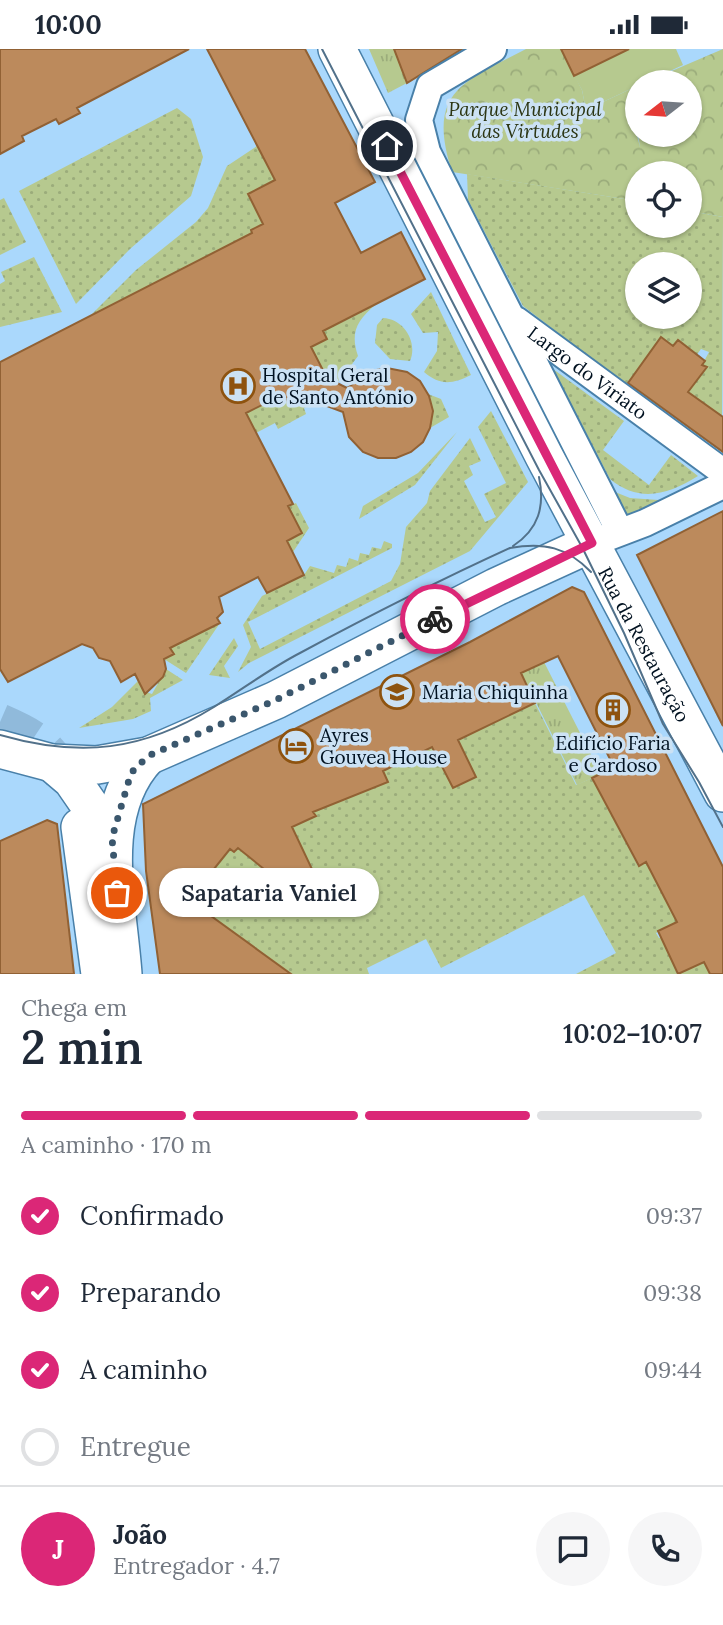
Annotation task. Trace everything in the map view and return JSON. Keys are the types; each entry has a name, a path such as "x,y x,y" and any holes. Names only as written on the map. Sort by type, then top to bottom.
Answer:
{"main road":[{"name":"Rua da Restauração","path":"337,49 606,538 723,793"},
{"path":"0,749 52,763 97,765 148,756 276,700 496,587 606,538"},
{"path":"100,974 96,833 131,773 148,756"},
{"path":"52,763 72,780 96,833 123,974"}],"street":[{"path":"493,49 430,86 419,120 428,152 511,317"},
{"name":"Largo do Viriato","path":"511,317 606,538"},
{"name":"Largo do Viriato","path":"511,317 723,472"},
{"path":"606,538 723,485"}],"green space":[{"path":"369,49 394,49 407,83 388,93"},
{"name":"Parque Municipal das Virtudes","path":"526,49 561,49 582,90 586,110 625,92 625,147 702,147 702,70 674,70 723,49 723,217 702,213 702,161 625,161 625,199 452,172 445,145 444,123 447,106 456,92 484,71"},
{"path":"629,49 676,49 683,65 672,70 625,70 625,92 586,110 582,90 574,76"},
{"path":"177,108 191,119 203,157 191,196 130,249 76,304 19,191"},
{"path":"257,146 275,180 248,194 263,224 251,230 252,233 91,315 136,270 196,222 208,208 227,166"},
{"path":"467,174 625,199 625,238 702,238 702,213 723,217 722,417 688,392 706,367 702,365 709,352 701,349 693,360 661,337 626,385 523,306 468,200"},
{"path":"4,198 26,242 0,255 0,200"},
{"path":"34,257 62,312 0,327 0,284 5,281 1,272"},
{"path":"431,292 471,375 447,382 436,380 424,372 437,351 438,332 423,333 411,314"},
{"path":"375,305 357,327 355,340 358,356 334,386 304,408 306,414 278,429 275,423 256,433 213,348 234,349 263,405 284,394 289,404 311,347 327,339 320,325 339,318 342,322"},
{"path":"383,318 397,322 411,339 410,361 390,359 375,343 377,325"},
{"path":"553,369 624,421 603,450 649,485 671,455 698,476 676,488 654,494 632,491 610,479"},
{"path":"428,394 441,399 449,417 430,428 433,411"},
{"path":"491,411 528,482 470,551 249,663 238,672 251,647 243,625 262,596 304,575 310,566 334,573 337,565 346,567 349,558 358,561 360,553 369,555 372,547 381,549 384,541 392,544 392,548 248,622 260,649 391,581 400,564 406,527 427,503 430,491 470,438 481,461 469,466 473,475 464,481 485,522 496,517 484,494 506,483 478,427"},
{"path":"457,432 415,485 359,519 363,506 418,473"},
{"path":"615,492 630,498 659,500 628,516"},
{"path":"296,503 309,528 293,552 287,555 280,541 302,533 288,506"},
{"path":"220,623 186,673 164,659 173,654 170,648"},
{"path":"499,628 544,662 601,774 577,785"},
{"path":"234,638 238,646 224,666 230,678 209,675"},
{"path":"166,669 183,680 150,698 151,711 133,719 79,728 112,707 138,681 143,691 152,694"},
{"path":"535,703 576,785 592,778 638,866 646,862 677,922 656,933 659,938 665,936 680,966 675,968 677,974 576,974 616,953 584,895 441,968 426,939 367,968 369,974 291,974 178,893 198,864 210,874 231,849 240,845 306,903 320,886 292,827 315,816 313,812 388,782 381,767 400,763 431,745 453,788 476,777 453,728 475,732"},
{"path":"704,962 710,974 677,974"}],"building":[{"path":"0,49 189,49 77,108 80,113 59,124 56,119 22,136 24,141 0,154"},
{"path":"207,49 305,49 375,182 335,203 361,253 401,232 425,279 323,331 327,339 311,347 327,378 347,388 371,371 387,368 407,372 420,381 429,396 433,411 430,428 423,442 411,452 396,458 378,458 363,452 349,437 343,412 303,397 289,404 284,394 246,413 293,504 288,506 302,533 287,541 304,575 267,593 258,577 219,597 223,612 217,618 220,623 170,648 174,654 164,659 166,669 163,677 145,694 135,674 121,682 110,661 99,658 93,648 82,644 8,682 0,669 0,362 252,233 251,230 263,224 248,194 275,180"},
{"path":"394,49 462,49 407,83"},
{"path":"561,49 629,49 574,76"},
{"path":"661,337 673,346 678,340 705,361 702,365 707,367 688,392 723,417 723,452 628,383"},
{"path":"723,511 723,726 637,555"},
{"path":"572,587 584,592 723,867 723,974 710,974 704,962 678,974 658,931 677,922 646,862 639,866 592,778 614,767 558,656 521,673 535,703 458,740 476,777 453,788 432,747 383,771 388,782 313,812 316,816 292,827 320,886 306,903 238,848 234,852 230,849 189,900 291,974 160,974 146,871 143,804 470,642"},
{"path":"47,820 57,824 74,974 0,974 0,841"}],"tunnel":[{"path":"0,722 39,743 53,758 64,779"}],"tram line":[{"path":"322,49 539,470 582,547 624,633 663,724 723,827"},
{"path":"513,546 529,532 538,516 541,498 539,477"},
{"path":"0,735 57,747 84,748 110,746 162,733 188,722 326,639 510,548 554,548 573,557 591,572"}],"way so far":[{"path":"117,893 112,838 131,773 148,756 276,700 435,619"}],"place":[{"name":"Hospital Geral de Santo António","path":"238,386"},
{"name":"Maria Chiquinha","path":"397,692"},
{"name":"Edifício Faria e Cardoso","path":"613,710"},
{"name":"Ayres Gouvea House","path":"296,746"},
{"name":"Sapataria Vaniel","path":"117,893"}],"route":[{"path":"387,146 544,456 592,543 435,619"}]}
